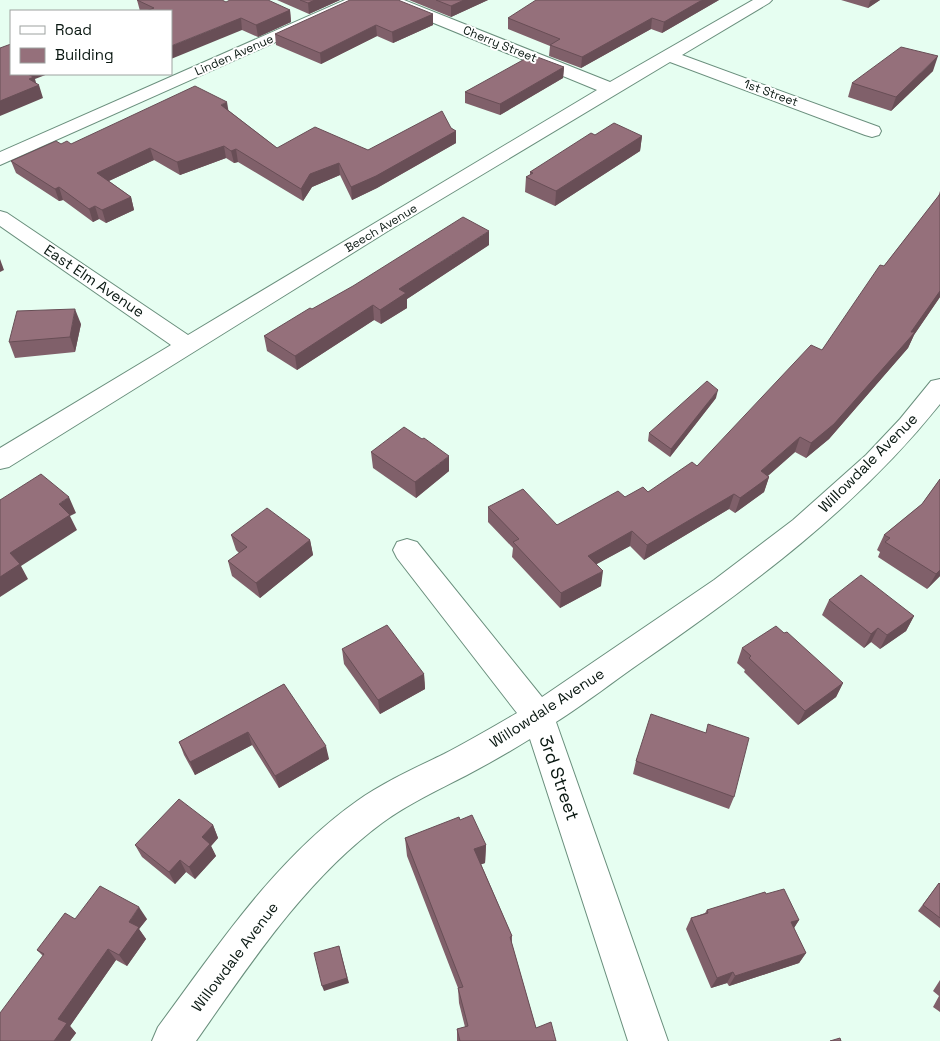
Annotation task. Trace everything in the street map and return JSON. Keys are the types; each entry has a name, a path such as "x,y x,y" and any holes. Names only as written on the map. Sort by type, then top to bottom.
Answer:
{"street":[{"name":"Linden Avenue","path":"0,159 358,0"},
{"name":"Cherry Street","path":"390,0 611,89"},
{"name":"Beech Avenue","path":"0,460 611,89 764,0"},
{"path":"293,14 310,22"},
{"name":"1st Street","path":"670,56 872,131"},
{"name":"East Elm Avenue","path":"0,217 188,346"},
{"name":"Willowdale Avenue","path":"172,1041 236,951 294,881 362,818 398,794 465,760 538,716 712,597 834,500 880,456 940,387"},
{"name":"3rd Street","path":"408,550 538,716 648,1041"}],"building":[{"path":"137,0 222,0 226,2 230,0 268,0 290,10 256,25 241,18 172,46 172,10 149,10 154,8"},
{"path":"300,0 315,0 308,3"},
{"path":"350,0 398,0 433,14 392,32 376,25 320,53 275,34"},
{"path":"436,0 464,0 451,6"},
{"path":"536,0 702,0 664,22 652,18 582,57 550,45 560,39 508,18"},
{"path":"10,44 10,75 29,75 34,77 29,79 39,85 0,101 0,48"},
{"path":"901,47 938,56 896,97 852,83"},
{"path":"532,55 564,67 500,104 465,92"},
{"path":"195,86 227,102 221,105 277,148 315,127 368,150 442,111 451,128 456,131 376,176 351,187 339,163 310,174 301,189 236,149 231,151 224,146 177,162 150,148 97,173 131,197 102,210 95,206 89,209 59,187 55,189 11,161 56,141 61,144 67,141 71,144"},
{"path":"614,123 642,136 556,191 526,177 533,173 530,172 591,133 595,135"},
{"path":"940,194 940,291 911,332 915,332 834,424 811,443 800,437 761,471 769,477 740,498 734,494 647,545 632,531 588,556 603,571 561,593 513,542 519,539 488,507 523,489 557,525 618,491 625,497 643,487 648,492 692,462 697,466 811,345 822,350 880,265 884,266"},
{"path":"463,217 489,231 399,289 406,293 380,310 373,305 295,356 264,336 310,308 312,309 353,286"},
{"path":"75,309 70,337 9,342 17,311"},
{"path":"707,381 718,390 671,449 649,433"},
{"path":"404,427 422,439 424,438 449,456 415,482 371,452"},
{"path":"41,474 69,497 59,504 70,515 10,553 20,564 0,577 0,500"},
{"path":"940,479 940,570 936,574 885,542 890,538 884,535 922,504"},
{"path":"267,508 310,540 256,583 228,561 247,547 231,535"},
{"path":"861,575 914,616 887,635 878,628 871,634 829,600"},
{"path":"387,625 424,674 378,700 342,649"},
{"path":"776,626 784,633 787,632 843,683 805,711 749,658 751,656 742,648"},
{"path":"284,684 326,746 275,776 248,732 190,762 179,742"},
{"path":"651,714 706,733 708,724 749,738 734,797 636,761"},
{"path":"179,799 213,825 202,837 210,844 189,867 180,860 169,872 135,845"},
{"path":"472,815 486,845 474,849 512,936 510,937 536,1028 551,1022 556,1041 460,1041 457,1029 468,1026 458,988 463,987 405,838 459,817 460,820"},
{"path":"940,884 940,918 923,905"},
{"path":"100,886 139,907 129,922 139,927 119,955 108,949 58,1019 67,1023 54,1041 0,1041 0,1013 44,954 37,950 65,913 75,919"},
{"path":"784,889 799,920 791,922 806,953 735,976 733,972 717,978 691,918 708,913 707,910 765,892 766,894"},
{"path":"339,946 347,978 322,986 314,953"},
{"path":"840,1038 841,1041 830,1041"}]}
